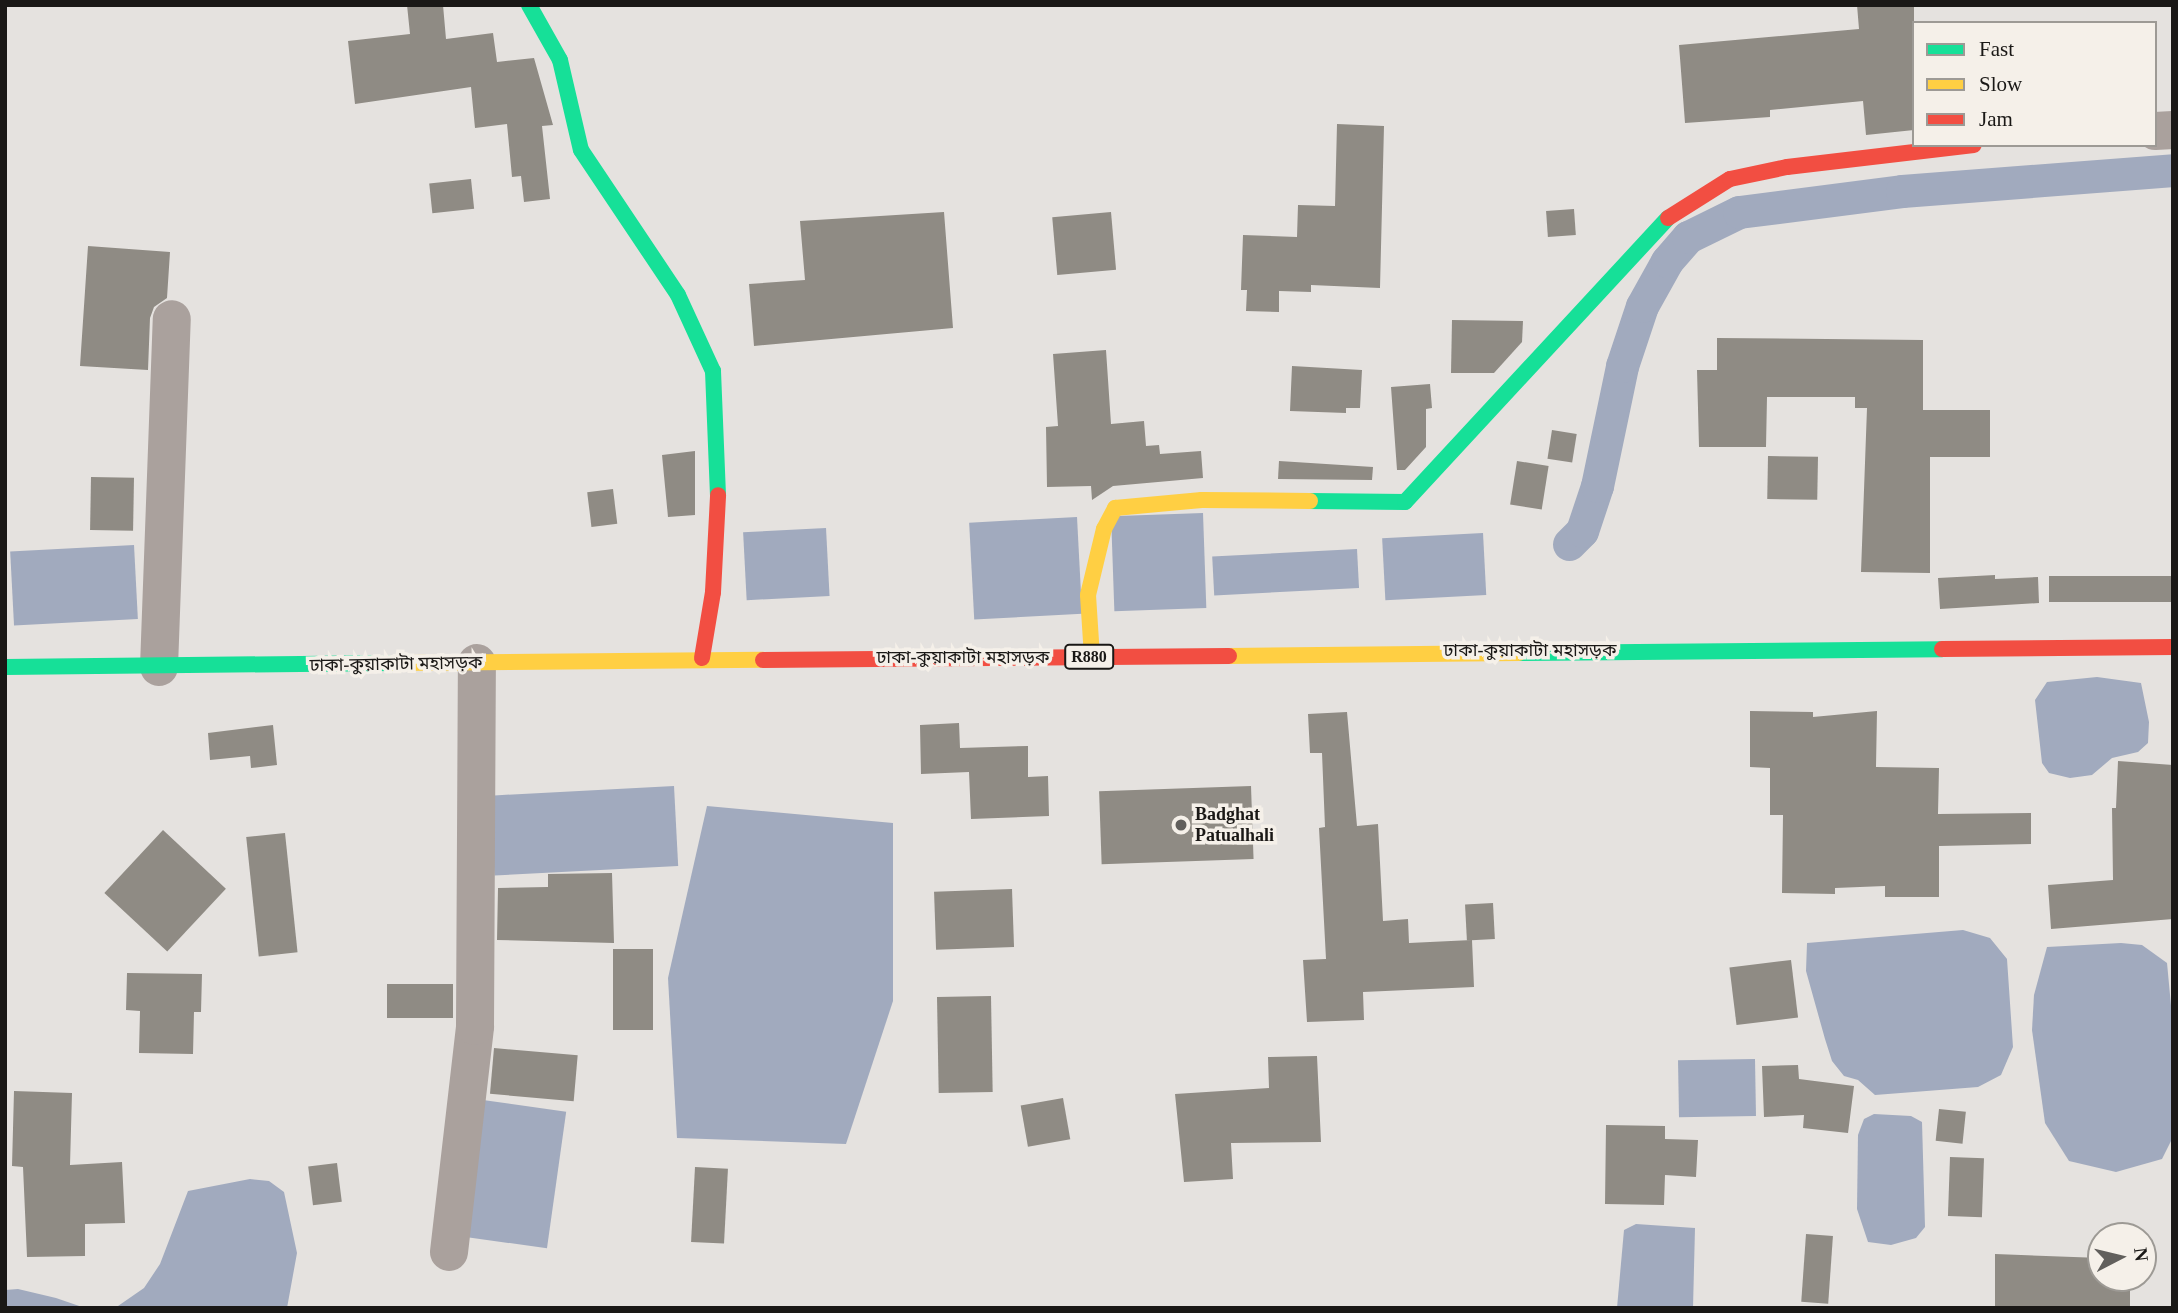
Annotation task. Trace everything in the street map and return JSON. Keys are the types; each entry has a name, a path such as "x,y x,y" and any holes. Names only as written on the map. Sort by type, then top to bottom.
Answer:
{"main road":[{"path":"529,5 560,60 581,150 678,295 713,371 719,482 713,593 702,657"},
{"path":"1092,656 1088,595 1104,529 1115,508 1202,500 1405,502 1662,223 1695,198 1730,179 1787,167 1957,147"},
{"name":"ঢাকা-কুয়াকাটা মহাসড়ক","path":"5,667 477,663 702,657 2173,648"}],"street":[{"path":"159,667 172,319"},
{"path":"449,1252 475,1026 477,663"}],"water":[{"path":"1203,513 1206,608 1114,611 1111,516"},
{"path":"1077,517 1082,614 974,620 969,523"},
{"path":"826,528 830,596 747,600 743,532"},
{"path":"1483,533 1486,595 1385,600 1382,538"},
{"path":"134,545 138,619 14,625 10,551"},
{"path":"1357,549 1359,588 1214,596 1212,557"},
{"path":"2097,677 2141,683 2149,722 2148,743 2138,752 2112,758 2092,775 2070,778 2049,773 2042,763 2035,700 2047,682"},
{"path":"674,786 678,866 494,876 490,796"},
{"path":"707,806 893,823 893,1001 846,1144 677,1138 668,978"},
{"path":"1963,930 1990,938 2007,959 2013,1047 2001,1075 1978,1087 1875,1095 1858,1080 1844,1076 1832,1061 1806,971 1807,943"},
{"path":"2121,943 2142,945 2167,963 2173,1027 2173,1137 2162,1159 2116,1172 2069,1161 2045,1123 2032,1030 2034,995 2047,947"},
{"path":"1755,1059 1756,1116 1679,1117 1678,1060"},
{"path":"483,1100 566,1112 547,1248 464,1237"},
{"path":"1874,1114 1911,1116 1922,1122 1925,1227 1916,1238 1891,1245 1868,1242 1857,1209 1858,1135 1864,1119"},
{"path":"250,1179 269,1181 284,1192 297,1253 287,1308 105,1308 118,1306 144,1288 160,1264 188,1191"},
{"path":"1636,1224 1695,1228 1693,1308 1617,1308 1624,1230"},
{"path":"18,1289 85,1308 5,1308 5,1290"}],"building":[{"path":"407,5 443,5 446,39 493,33 497,62 534,58 553,125 542,126 550,199 524,202 521,176 512,177 507,124 475,128 471,87 355,104 348,41 410,34"},
{"path":"1857,5 1914,5 1912,130 1866,135 1863,101 1770,110 1770,117 1685,123 1679,45 1859,29"},
{"path":"1337,124 1384,126 1380,288 1311,285 1311,292 1279,291 1279,312 1246,311 1247,290 1241,290 1243,235 1297,237 1298,205 1335,206"},
{"path":"471,179 474,209 432,213 429,183"},
{"path":"1574,209 1576,235 1548,237 1546,211"},
{"path":"944,212 953,328 754,346 749,284 805,280 800,221"},
{"path":"1111,212 1116,270 1057,275 1052,217"},
{"path":"88,246 170,252 167,298 154,307 150,318 148,370 80,366"},
{"path":"1452,320 1523,321 1522,342 1494,373 1451,373"},
{"path":"1717,338 1923,340 1923,410 1990,410 1990,457 1930,457 1930,573 1861,572 1867,408 1855,408 1855,397 1767,397 1766,447 1699,447 1697,370 1717,370"},
{"path":"1106,350 1111,424 1144,421 1146,446 1159,445 1160,454 1201,451 1203,478 1113,486 1092,500 1091,486 1047,487 1046,427 1058,426 1053,354"},
{"path":"1292,366 1362,370 1360,408 1346,408 1346,413 1290,411"},
{"path":"1430,384 1432,408 1426,409 1426,447 1405,470 1397,470 1391,387"},
{"path":"1552,430 1577,434 1572,463 1547,459"},
{"path":"695,451 695,515 668,517 662,455"},
{"path":"1768,456 1818,457 1817,500 1767,499"},
{"path":"1279,461 1373,467 1372,480 1278,479"},
{"path":"1517,461 1549,466 1542,509 1510,504"},
{"path":"91,477 134,478 133,531 90,530"},
{"path":"613,489 617,524 591,527 587,492"},
{"path":"1995,575 1995,579 2038,577 2039,603 1940,609 1938,578"},
{"path":"2049,576 2173,576 2173,602 2049,602"},
{"path":"1750,711 1813,712 1813,717 1877,711 1876,767 1939,768 1938,814 2031,813 2031,844 1939,846 1939,897 1885,897 1885,886 1835,888 1835,894 1782,893 1783,815 1770,815 1770,768 1750,767"},
{"path":"1347,712 1357,826 1378,824 1383,921 1408,919 1409,943 1472,940 1474,987 1363,992 1364,1020 1307,1022 1303,960 1326,959 1319,828 1325,827 1322,753 1310,753 1308,714"},
{"path":"959,723 960,748 1028,746 1028,777 1048,776 1049,816 971,819 969,772 921,774 920,725"},
{"path":"273,725 277,765 251,768 250,756 210,760 208,733"},
{"path":"2118,761 2173,765 2173,919 2051,929 2048,885 2113,880 2112,808 2116,808"},
{"path":"1251,786 1254,859 1102,864 1099,791"},
{"path":"163,830 226,889 167,952 104,893"},
{"path":"285,833 298,952 259,956 246,837"},
{"path":"612,873 614,943 497,940 498,888 548,887 548,874"},
{"path":"1012,889 1014,947 936,950 934,892"},
{"path":"1493,903 1495,939 1467,940 1465,904"},
{"path":"613,949 653,949 653,1030 613,1030"},
{"path":"1791,960 1798,1018 1737,1025 1729,968"},
{"path":"127,973 202,974 201,1012 194,1012 193,1054 139,1053 140,1011 126,1010"},
{"path":"387,984 453,984 453,1018 387,1018"},
{"path":"991,996 993,1092 939,1093 937,997"},
{"path":"494,1048 578,1055 574,1101 490,1094"},
{"path":"1317,1056 1321,1142 1231,1143 1233,1179 1184,1182 1175,1094 1269,1088 1268,1057"},
{"path":"1798,1065 1799,1079 1854,1086 1848,1133 1803,1128 1804,1115 1764,1117 1762,1066"},
{"path":"14,1091 72,1093 70,1165 122,1162 125,1223 85,1224 85,1256 27,1257 23,1167 12,1166"},
{"path":"1063,1098 1070,1139 1028,1147 1021,1105"},
{"path":"1939,1109 1966,1112 1963,1144 1936,1141"},
{"path":"1606,1125 1665,1126 1665,1139 1698,1140 1696,1177 1665,1175 1664,1205 1605,1204"},
{"path":"1950,1157 1984,1158 1982,1217 1948,1216"},
{"path":"337,1163 342,1202 313,1205 308,1167"},
{"path":"695,1167 728,1169 724,1244 691,1242"},
{"path":"1806,1234 1833,1236 1828,1304 1801,1302"},
{"path":"1995,1254 2087,1257 2087,1292 2130,1292 2130,1308 1995,1308"}],"waterway":[{"path":"1569,544 1582,531 1597,486 1622,366 1642,306 1667,261 1688,237 1739,212 1902,191 2173,170"}],"traffic: fast":[{"path":"529,5 560,60 581,150 678,295 713,371 718,495"},
{"path":"1310,501 1405,502 1668,218"},
{"path":"1519,653 1942,649"},
{"path":"5,667 394,663"}],"traffic: slow":[{"path":"1092,657 1088,595 1104,529 1115,508 1202,500 1310,501"},
{"path":"1229,656 1519,653"},
{"path":"394,663 763,660"}],"traffic: jam":[{"path":"1668,218 1730,179 1787,167 1957,147"},
{"path":"702,658 713,592 718,495"},
{"path":"1942,649 2173,647"},
{"path":"763,660 1229,656"}],"place":[{"name":"Badghat Patualhali","path":"1181,825"}]}
